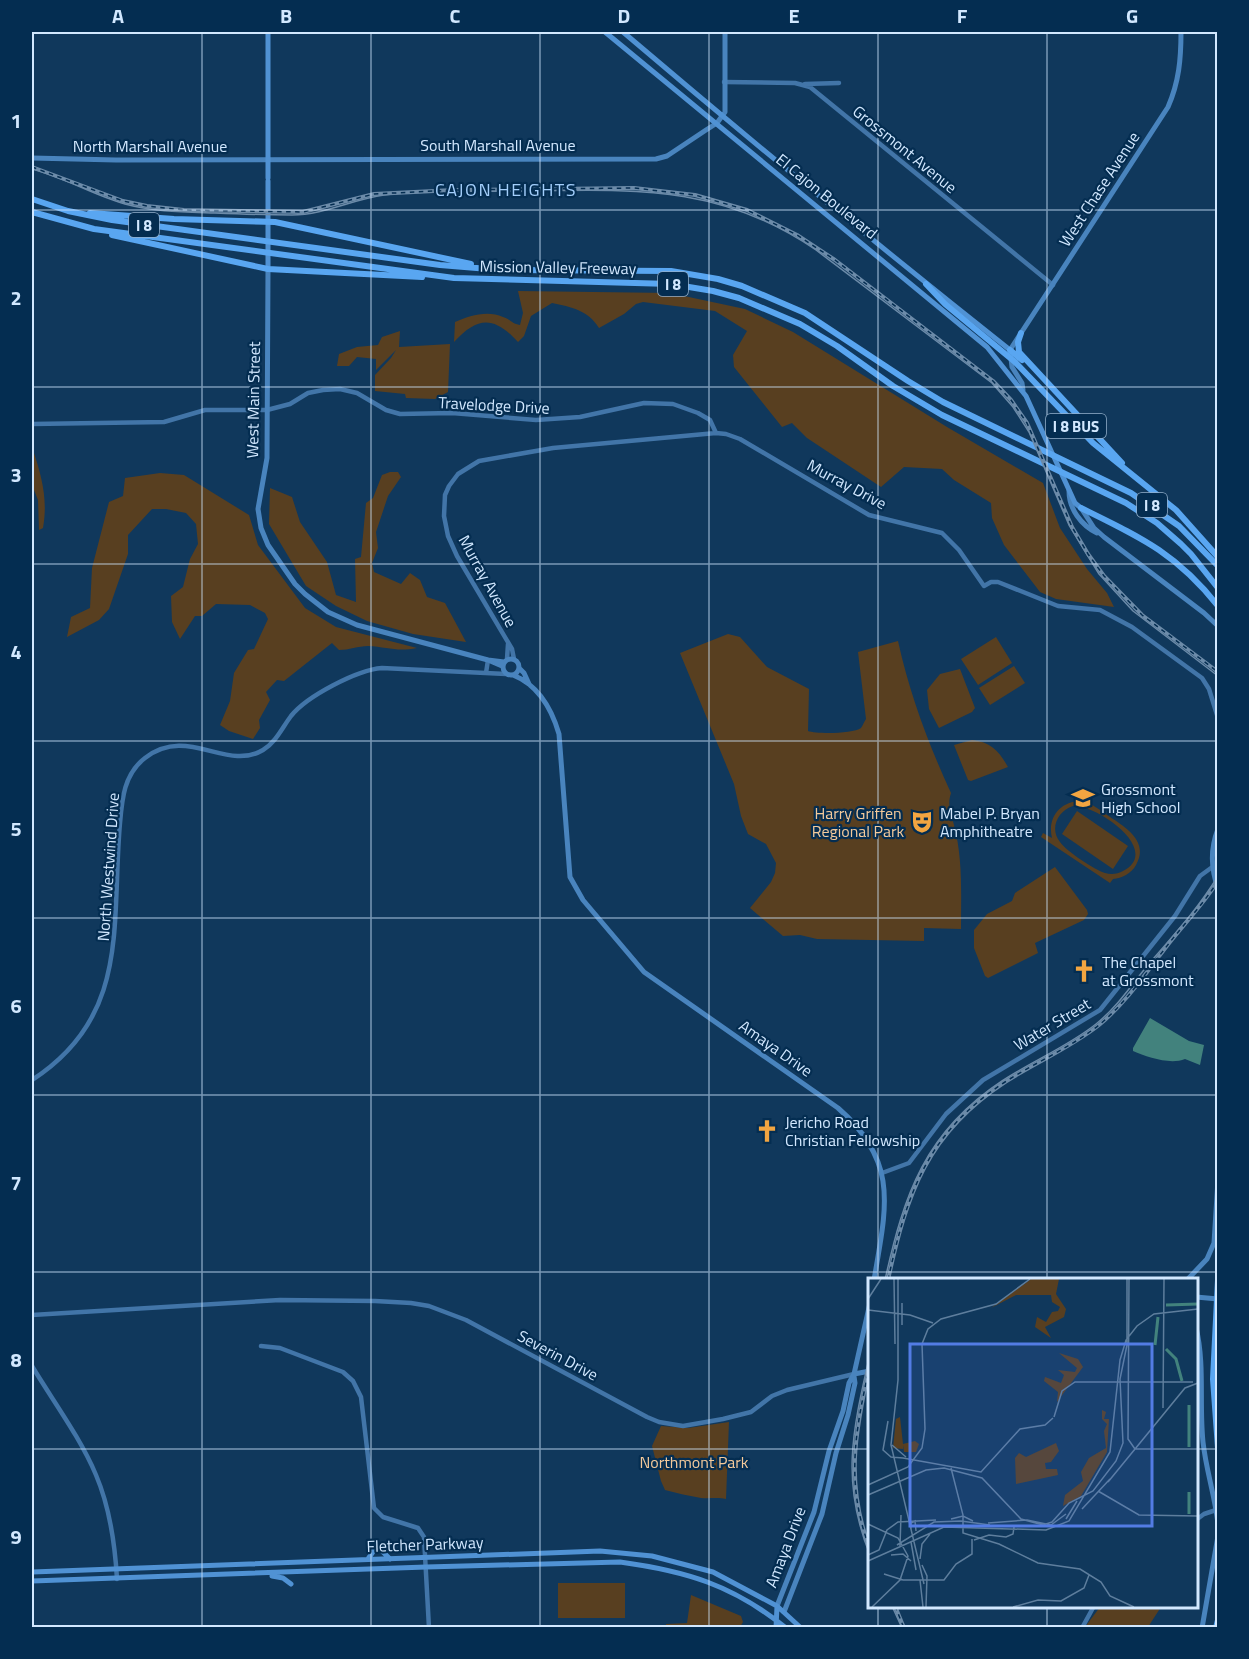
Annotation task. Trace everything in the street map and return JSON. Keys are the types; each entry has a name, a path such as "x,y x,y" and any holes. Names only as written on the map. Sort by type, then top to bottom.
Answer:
{"highway":[{"name":"Mission Valley Freeway","path":"32,199 68,211 112,220 440,265 501,270 670,271 718,279 742,286 805,313 926,392 1131,492 1187,533 1218,566"},
{"path":"68,211 174,219 268,221 501,270"},
{"name":"Mission Valley Freeway","path":"32,212 94,229 454,278 671,284 739,298 800,324 921,403 965,427 1126,503 1157,523 1191,554 1218,588"},
{"path":"94,229 123,238 268,269 454,278"},
{"name":"I 8 BUS","path":"926,284 989,344 1024,371 1093,443 1176,510 1218,557"},
{"path":"1021,333 1018,352 1132,475"},
{"path":"1010,350 1032,368"},
{"path":"1081,508 1133,533 1170,556 1218,606"},
{"path":"1218,1280 1213,1395 1218,1448"},
{"path":"1216,1628 1218,1620"}],"main road":[{"name":"West Main Street","path":"268,32 267,458 259,497 260,522 268,546 295,584 321,608 348,621 506,663"},
{"name":"El Cajon Boulevard","path":"605,32 989,344 1023,390 1075,503 1094,528 1218,626"},
{"name":"El Cajon Boulevard","path":"623,32 926,284 1010,350 1012,367 1022,383 1023,390"},
{"path":"723,116 725,112 725,32"},
{"name":"West Chase Avenue","path":"1010,350 1168,107 1176,89 1180,71 1181,32"},
{"name":"South Marshall Avenue","path":"268,159 656,159 667,156 717,123 723,116"},
{"name":"North Marshall Avenue","path":"32,158 268,159"},
{"path":"989,344 1002,353 1010,350"},
{"path":"1007,371 1006,357 1010,350"},
{"name":"El Cajon Boulevard","path":"1069,489 1071,504 1079,518 1091,530 1104,537"},
{"name":"Murray Avenue","path":"530,686 518,663 506,663 506,674 513,675 530,686 554,716 559,734 570,877"},
{"path":"513,675 519,668"},
{"path":"1218,829 1211,853 1211,868 1218,889"},
{"name":"Amaya Drive","path":"570,877 583,900 644,972 838,1108 853,1121 873,1149 885,1189 886,1214 874,1278"},
{"path":"1190,1278 1207,1259 1214,1243 1218,1180"},
{"path":"1198,1297 1216,1299"},
{"name":"Amaya Drive","path":"776,1628 777,1606 814,1512 829,1451 843,1411 849,1383 854,1374 868,1312"},
{"path":"1198,1334 1202,1362 1203,1443 1218,1524"},
{"name":"Severin Drive","path":"854,1374 868,1371"},
{"name":"Amaya Drive","path":"784,1627 784,1612 822,1514 836,1453 848,1415 855,1383 854,1374"},
{"path":"1202,1628 1218,1536"},
{"path":"368,1559 377,1546 390,1558"},
{"name":"Fletcher Parkway","path":"32,1572 238,1566 584,1551 652,1556 713,1572 777,1606 801,1628"},
{"name":"Fletcher Parkway","path":"32,1581 426,1566 620,1562 652,1566 710,1581 745,1599 784,1627"},
{"path":"262,1574 283,1578 291,1584"}],"street":[{"path":"724,82 839,83"},
{"name":"Grossmont Avenue","path":"805,84 1053,285"},
{"name":"Travelodge Drive","path":"32,424 164,422 194,411 267,410 290,404 309,393 340,389 357,393 386,410 400,414 452,413 536,420 580,417 644,403 673,404 710,420 716,433"},
{"name":"Murray Drive","path":"445,495 458,474 479,461 553,448 716,433 726,434 740,439 868,515 942,533 959,550 984,586 991,582 998,582 1058,606 1100,610 1112,615 1195,671 1209,689 1218,718"},
{"name":"Murray Avenue","path":"445,495 444,516 450,543 512,649 506,663"},
{"path":"488,660 489,673"},
{"path":"489,673 506,663"},
{"name":"North Westwind Drive","path":"32,1080 57,1061 77,1039 89,1023 103,994 115,944 121,805 127,782 144,759 154,752 175,745 191,746 236,756 251,755 264,750 279,735 299,707 362,672 382,668 489,673"},
{"path":"489,673 506,674"},
{"name":"Water Street","path":"882,1173 909,1163 946,1114 983,1080 1100,1010 1175,916 1200,876 1211,868"},
{"name":"Severin Drive","path":"32,1315 280,1300 402,1302 429,1306 466,1320 647,1418 674,1426 742,1415 757,1408 772,1396 787,1390 854,1374"},
{"path":"261,1346 280,1348 343,1372 356,1384 361,1394 364,1412 374,1508 385,1518 420,1530 424,1537 429,1628"},
{"path":"32,1366 96,1474 107,1508 114,1543 117,1579"},
{"path":"1198,1519 1204,1514 1216,1510"},
{"path":"1082,1628 1093,1608"}],"green space":[{"path":"518,291 670,293 745,309 793,332 1043,483 1060,528 1087,569 1107,593 1114,607 1056,599 1040,592 1004,545 992,518 991,503 954,480 942,469 904,467 881,487 807,438 792,423 782,427 734,367 733,355 747,331 715,311 643,302 636,304 624,314 599,328 584,313 552,303 531,316 524,336 518,342 501,327 486,322 471,327 454,342 455,322 472,316 497,315 520,325 523,313"},
{"path":"400,331 399,347 450,344 448,392 435,399 406,398 405,394 375,391 375,375 396,350 376,370 376,359 357,357 349,366 337,366 339,354 357,347 378,345 382,337"},
{"path":"32,450 39,470 44,498 43,528 39,530 38,500 32,485"},
{"path":"398,472 401,477 388,496 376,532 378,548 372,563 374,572 401,584 410,573 420,580 427,597 445,603 466,642 413,634 367,621 336,606 306,586 269,524 270,488 292,497 300,522 327,562 336,595 356,602 355,559 361,557 366,503 373,498 382,475"},
{"path":"160,473 184,475 249,515 258,545 305,608 336,627 417,648 368,646 339,650 332,643 284,681 277,680 266,692 270,700 259,720 260,728 253,739 229,731 220,725 230,701 234,673 248,650 254,649 268,619 265,613 250,605 216,604 202,616 195,616 180,639 172,622 171,596 183,587 190,559 198,544 196,524 186,513 166,509 152,509 128,535 128,554 109,609 99,620 67,637 71,617 90,608 92,568 109,502 123,496 125,478"},
{"name":"Harry Griffen Regional Park","path":"728,634 740,637 767,667 809,689 808,731 819,733 843,732 861,728 866,719 858,652 898,641 920,718 951,793 950,809 960,864 961,929 924,928 924,941 783,936 750,908 771,882 776,863 766,844 748,834 741,816 734,784 680,653"},
{"path":"996,637 1012,663 978,685 961,659"},
{"path":"1014,666 1025,683 990,705 979,688"},
{"path":"960,669 975,708 972,712 939,728 929,709 927,690 940,674"},
{"path":"972,740 994,748 1008,767 971,781 968,780 954,745"},
{"path":"1081,801 1093,805 1134,836 1140,849 1139,857 1129,873 1113,879 1110,883 1041,837 1043,833 1052,838 1053,818 1061,807","holes":["1073,806 1083,807 1109,820 1131,841 1135,852 1133,862 1123,871 1112,874 1100,871 1074,855 1060,842 1055,831 1059,816"]},
{"path":"1077,811 1128,846 1113,869 1062,834"},
{"path":"1055,867 1088,914 1084,920 1035,943 1038,953 988,978 985,976 974,948 974,930 987,914 1012,901 1015,893"},
{"name":"Northmont Park","path":"729,1422 726,1499 701,1498 665,1490 652,1446 661,1426 688,1428"},
{"path":"558,1583 625,1583 625,1618 558,1618"},
{"path":"691,1595 741,1616 743,1622 740,1627 666,1627 666,1624 687,1623"},
{"path":"1099,1608 1160,1608 1148,1627 1085,1627"}],"shaded area":[{"path":"1150,1018 1189,1041 1204,1045 1200,1065 1185,1059 1159,1060 1133,1051"}],"tram line":[{"path":"32,169 125,204 147,209 181,212 292,215 316,212 372,197 401,193 600,190 674,195 744,212 780,228 816,250 992,383 1013,407 1029,432 1069,525 1099,574 1133,611 1218,676"},
{"path":"885,1278 900,1220 910,1193 936,1144 954,1122 1002,1081 1073,1040 1103,1018 1202,900 1218,876"},
{"path":"868,1364 852,1455 855,1503 868,1549"},
{"path":"893,1608 902,1628"}],"railway":[{"path":"32,167 123,201 184,210 303,212 374,194 454,190 634,188 695,195 747,210 797,235 835,260 993,381 1011,400 1027,423 1072,527 1104,576 1142,615 1218,672"},
{"path":"888,1278 903,1220 913,1193 924,1168 956,1122 1005,1082 1076,1041 1109,1016 1137,985 1218,881"},
{"path":"868,1374 860,1412 855,1457 857,1502 868,1543"},
{"path":"896,1608 904,1628"}],"place":[{"name":"Grossmont High School","path":"1083,798"},
{"name":"Mabel P. Bryan Amphitheatre","path":"922,822"},
{"name":"The Chapel at Grossmont","path":"1084,971"},
{"name":"Jericho Road Christian Fellowship","path":"767,1131"}],"district":[{"name":"CAJON HEIGHTS","path":"506,189"}]}
